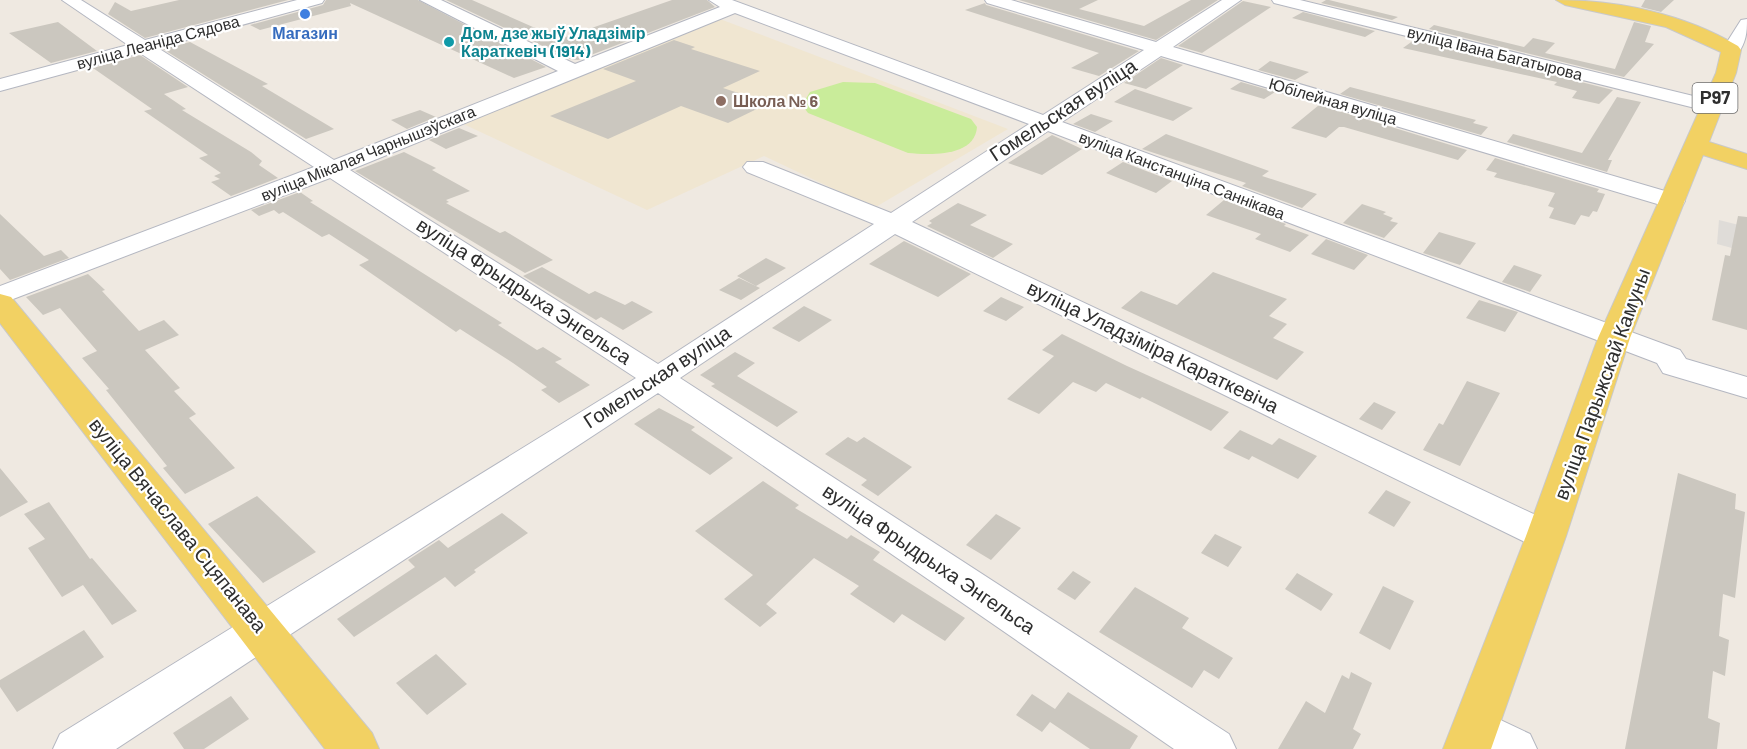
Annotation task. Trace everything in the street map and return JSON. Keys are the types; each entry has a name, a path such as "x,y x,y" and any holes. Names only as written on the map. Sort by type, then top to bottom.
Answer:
{"main road":[{"path":"1565,0 1686,27 1710,37 1731,50"},
{"name":"вуліца Парыжскай Камуны","path":"1471,739 1546,536 1614,338 1726,73 1731,50"},
{"path":"1695,145 1747,162"},
{"name":"вуліца Вячаслава Сцяпанава","path":"0,303 262,630 354,749"}],"street":[{"name":"вуліца Фрыдрыха Энгельса","path":"70,0 658,378 1213,749"},
{"name":"вуліца Леаніда Сядова","path":"0,85 316,0"},
{"path":"428,0 574,71"},
{"name":"Юбілейная вуліца","path":"993,0 1672,201"},
{"name":"Гомельская вуліца","path":"76,749 658,378 891,222 1233,0"},
{"name":"вуліца Івана Багатырова","path":"1280,0 1711,106"},
{"name":"вуліца Мікалая Чарнышэўскага","path":"0,296 334,168 574,71 726,3"},
{"name":"вуліца Канстанціна Саннікава","path":"726,3 1669,357 1674,366 1747,388"},
{"path":"235,6 253,17"},
{"name":"вуліца Парыжскай Камуны","path":"1731,50 1747,24"},
{"name":"вуліца Уладзіміра Караткевіча","path":"755,167 891,222 1546,536"},
{"path":"1471,739 1514,749"}],"shaded area":[{"path":"720,19 1008,129 874,208 764,156 647,210 459,122"},
{"path":"1719,220 1747,227 1747,252 1717,244"}],"green space":[{"path":"843,82 875,83 971,119 977,127 974,137 960,149 950,152 908,153 808,113 802,105 810,92"}],"building":[{"path":"179,0 288,0 145,38 108,14 115,2 131,11"},
{"path":"326,0 418,0 546,67 514,78 350,3 351,6 260,30 250,25 323,5"},
{"path":"446,0 472,0 560,39 672,0 707,0 715,7 578,60 570,59"},
{"path":"1019,0 1098,0 1079,9 1144,26 1191,0 1218,0 1156,40"},
{"path":"1326,0 1398,17 1392,20 1321,3"},
{"path":"1645,0 1674,0 1661,12 1641,7"},
{"path":"1243,1 1271,7 1202,53 1178,46"},
{"path":"985,3 1139,51 1099,76 1071,68 1099,53 965,10"},
{"path":"1303,12 1375,31 1365,37 1292,18"},
{"path":"58,22 97,51 51,63 9,33"},
{"path":"1634,22 1651,26 1645,42 1654,44 1624,77 1429,29 1434,25 1524,47 1533,38 1555,43 1545,53 1615,69"},
{"name":"Школа № 6","path":"674,40 695,47 691,49 760,71 723,88 769,103 728,123 681,106 608,139 550,116 636,81 603,69"},
{"path":"1414,40 1613,90 1599,104 1572,98 1577,91 1554,85 1557,82 1403,48"},
{"path":"190,42 268,84 262,86 334,129 306,139 163,49"},
{"path":"140,55 188,87 164,94 186,109 182,110 251,152 262,161 259,165 278,178 231,196 211,182 220,179 214,176 221,173 199,158 208,155 144,111 152,109 93,68"},
{"path":"1161,58 1183,65 1146,89 1124,83"},
{"path":"1270,61 1309,72 1295,80 1258,70"},
{"path":"1241,82 1275,92 1264,99 1230,89"},
{"path":"1350,87 1476,120 1473,123 1488,127 1481,135 1340,94"},
{"path":"1135,89 1193,108 1173,121 1114,102"},
{"path":"1617,97 1641,102 1608,160 1612,160 1607,172 1507,142 1513,134 1582,153"},
{"path":"1319,105 1467,150 1458,160 1344,127 1339,127 1326,138 1291,128"},
{"path":"420,110 436,117 407,129 391,120"},
{"path":"1091,114 1113,121 1095,132 1073,124"},
{"path":"459,128 478,136 446,149 429,140"},
{"path":"1166,134 1269,171 1262,176 1317,194 1302,208 1242,186 1246,183 1142,149"},
{"path":"1052,135 1082,149 1042,175 1008,163"},
{"path":"404,152 436,168 432,170 470,191 446,200 449,202 446,203 500,233 505,231 553,260 525,273 355,171"},
{"path":"1495,158 1599,189 1597,192 1605,194 1597,212 1593,211 1589,217 1581,215 1575,225 1549,218 1554,208 1548,206 1555,193 1494,177 1497,173 1486,170"},
{"path":"1123,162 1172,181 1156,193 1106,173"},
{"path":"300,192 313,201 310,202 502,323 498,325 537,350 543,347 562,359 555,362 590,385 559,403 541,390 547,387 513,363 460,329 456,332 359,265 369,260 329,234 322,237 283,212 279,214 274,210 259,216 251,210"},
{"path":"1224,200 1309,235 1290,252 1255,239 1261,234 1206,215"},
{"path":"958,203 987,215 970,225 1013,244 993,258 927,226 932,223 929,221"},
{"path":"1362,204 1386,212 1383,214 1393,218 1390,221 1398,223 1384,238 1343,223"},
{"path":"0,214 44,256 61,250 69,258 10,280 0,269"},
{"path":"1738,216 1747,217 1747,330 1712,320 1725,255 1730,256"},
{"path":"1439,232 1476,243 1460,265 1423,253"},
{"path":"1326,239 1368,255 1354,270 1311,254"},
{"path":"904,241 971,274 938,297 869,264"},
{"path":"766,258 786,268 756,286 737,276"},
{"path":"1514,265 1542,275 1530,292 1502,282"},
{"path":"542,267 589,294 595,291 625,305 632,301 653,312 623,330 601,317 596,320 523,276"},
{"path":"1213,272 1287,299 1269,316 1287,324 1273,338 1304,352 1277,380 1121,308 1141,291 1177,305"},
{"path":"88,274 105,290 102,291 139,331 164,320 179,335 145,350 180,388 174,391 196,414 189,418 235,468 185,494 163,468 167,466 106,390 109,389 82,358 97,351 60,308 43,315 26,297"},
{"path":"739,278 760,288 741,300 719,290"},
{"path":"1001,297 1024,307 1006,321 983,311"},
{"path":"1479,300 1518,312 1505,332 1466,318"},
{"path":"804,306 832,320 799,342 772,328"},
{"path":"1062,334 1229,412 1211,431 1142,397 1140,399 1106,383 1096,392 1073,382 1039,414 1007,399 1054,356 1042,350"},
{"path":"735,352 755,363 737,376 798,412 777,427 711,386 715,384 700,375"},
{"path":"1467,381 1500,393 1460,466 1423,450 1439,423 1443,425"},
{"path":"1374,402 1396,412 1382,430 1359,419"},
{"path":"659,408 695,427 691,430 733,458 710,475 634,424"},
{"path":"1240,430 1272,445 1279,438 1317,456 1298,479 1252,456 1249,460 1223,448"},
{"path":"848,437 857,442 864,437 912,467 878,496 861,485 867,480 825,454"},
{"path":"0,468 28,502 0,517"},
{"path":"1678,473 1736,494 1735,509 1745,512 1735,598 1723,594 1719,636 1729,640 1725,676 1713,671 1708,718 1720,723 1717,749 1625,749"},
{"path":"763,481 799,505 795,508 847,539 851,535 880,552 873,560 965,618 945,641 902,614 894,623 850,594 859,586 814,558 766,604 777,613 760,627 724,599 753,575 695,531"},
{"path":"1386,490 1411,502 1394,527 1368,513"},
{"path":"257,496 316,552 263,583 208,524"},
{"path":"49,502 90,559 92,558 137,611 112,625 83,585 62,597 28,548 45,539 24,514"},
{"path":"502,513 528,533 474,570 476,572 455,587 445,577 354,637 337,619 415,567 408,560 439,540 448,548"},
{"path":"996,514 1021,528 991,560 966,545"},
{"path":"1215,534 1242,547 1228,567 1201,553"},
{"path":"1073,571 1091,582 1075,600 1057,589"},
{"path":"1297,573 1333,594 1321,611 1285,589"},
{"path":"1383,586 1414,601 1390,650 1359,633"},
{"path":"1135,587 1189,618 1182,628 1233,658 1219,679 1204,670 1192,688 1099,632"},
{"path":"84,630 104,657 17,712 0,687 0,680"},
{"path":"436,654 467,684 427,715 396,683"},
{"path":"1351,672 1372,683 1353,729 1361,734 1353,749 1278,749 1306,701 1325,713 1342,675 1349,679"},
{"path":"1068,692 1138,736 1130,749 1090,749 1050,722 1042,732 1016,715 1032,694 1055,709"},
{"path":"231,696 249,719 204,749 184,749 173,733"}],"place":[{"name":"Магазин","path":"305,14"},
{"name":"Дом, дзе жыў Уладзімір Караткевіч (1914)","path":"449,42"},
{"name":"Школа № 6","path":"721,101"}]}
